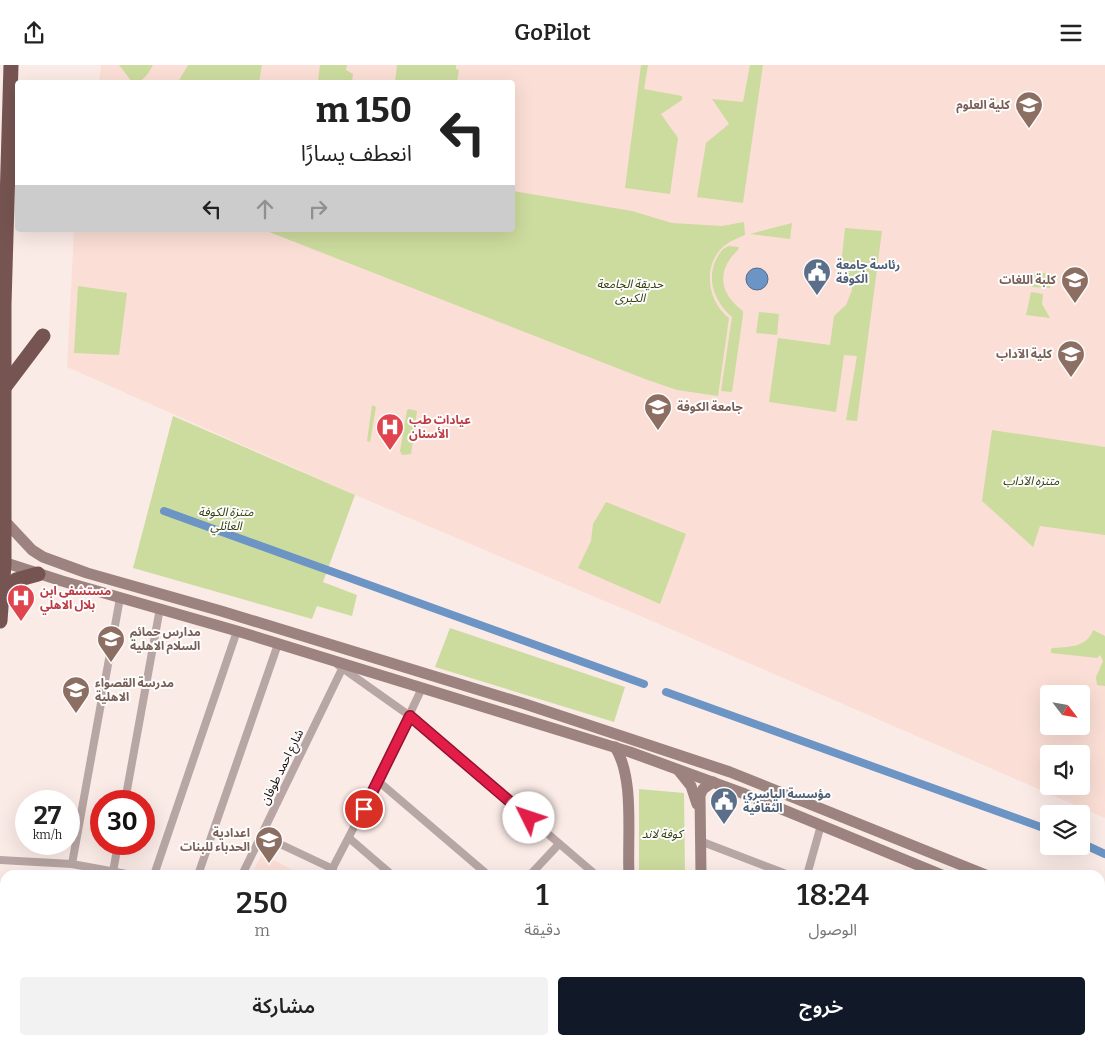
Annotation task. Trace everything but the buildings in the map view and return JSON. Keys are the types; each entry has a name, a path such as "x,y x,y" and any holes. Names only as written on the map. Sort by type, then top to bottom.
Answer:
{"highway":[{"path":"0,621 3,519 2,270 11,65"},
{"path":"3,389 42,336"},
{"path":"2,598 16,580 38,574"}],"main road":[{"path":"3,519 32,550 66,566 525,704 730,772 974,870"},
{"path":"2,563 237,631 615,747 713,782 929,870"},
{"path":"59,581 57,571 66,566"},
{"path":"396,680 392,673 398,666"},
{"path":"615,747 628,777 629,870"},
{"path":"628,777 634,763 644,757"},
{"path":"678,769 691,786 699,811"},
{"path":"701,870 699,811 701,791 713,782"}],"street":[{"path":"72,864 120,598"},
{"path":"127,790 160,608"},
{"path":"156,870 237,631"},
{"path":"200,870 278,644"},
{"path":"332,660 410,716 590,870"},
{"name":"شارع احمد طوفان","path":"244,870 342,669"},
{"path":"332,870 378,781 422,688"},
{"path":"378,781 482,870"},
{"path":"808,870 821,825"},
{"path":"261,835 327,870"},
{"path":"349,837 386,870"},
{"path":"700,841 775,870"},
{"path":"535,870 559,844"},
{"path":"113,870 116,855"},
{"path":"0,860 72,864 86,870"}],"shaded area":[{"name":"جامعة الكوفة","path":"101,65 1105,65 1105,818 1090,811 1090,805 1075,805 1052,795 1090,795 1090,745 1040,745 1040,790 659,624 355,495 67,367 74,232 515,232 515,80 99,80"},
{"path":"262,854 292,870 254,870"}],"green space":[{"path":"119,65 153,65 147,75 140,80 130,80"},
{"path":"188,65 262,65 259,80 179,80"},
{"path":"320,65 347,65 346,70 353,74 352,80 318,80"},
{"path":"397,65 456,65 456,69 459,70 457,80 395,80"},
{"path":"641,65 648,65 644,89 682,96 682,100 661,114 678,138 670,194 625,188"},
{"path":"750,65 763,65 743,203 697,197 706,143 729,124 712,99 743,102"},
{"name":"حديقة الجامعة الكبرى","path":"515,191 632,211 672,223 722,226 744,222 745,235 724,246 712,263 710,273 712,293 722,311 729,318 718,396 677,390 269,232 515,232"},
{"path":"792,223 790,239 750,234"},
{"path":"845,228 882,231 857,421 846,420 857,356 844,355 836,412 769,402 778,338 830,345 834,316 846,305 852,290 851,280 841,265"},
{"path":"729,246 739,247 726,266 723,281 724,288 731,300 743,311 732,392 721,391 732,317 720,304 713,289 712,281 714,264 722,250"},
{"path":"1035,272 1052,274 1050,288 1032,287"},
{"path":"78,286 127,293 119,355 74,353"},
{"path":"1031,292 1043,294 1042,304 1050,318 1026,315"},
{"path":"759,312 779,314 777,335 756,333"},
{"path":"372,405 376,407 370,442 367,441"},
{"path":"407,410 417,411 411,454 402,455 400,451"},
{"name":"متنزة الكوفة العائلي","path":"173,416 355,495 323,582 357,595 352,616 317,606 312,619 133,568"},
{"name":"متنزه الآداب","path":"992,430 1105,447 1105,535 1040,526 1033,547 982,501"},
{"path":"606,502 686,534 660,604 578,568 591,541 593,524"},
{"path":"450,628 625,687 614,722 435,667"},
{"path":"1093,630 1105,636 1105,686 1097,685 1096,677 1103,661 1100,655 1097,658 1051,653 1052,648 1070,647 1081,643 1090,636"},
{"name":"كوفة لاند","path":"639,789 684,793 685,870 639,870"}],"water":[{"path":"757,268 765,271 768,279 765,287 757,290 749,287 746,279 749,271"}],"waterway":[{"path":"164,511 644,684"},
{"path":"666,692 1040,827"},
{"path":"1090,847 1105,854"}],"place":[{"name":"كلية العلوم","path":"1029,129"},
{"name":"رئاسة جامعة الكوفة","path":"817,296"},
{"name":"كلبة اللغات","path":"1075,304"},
{"name":"كلية الآداب","path":"1071,378"},
{"name":"جامعة الكوفة","path":"658,431"},
{"name":"عيادات طب الأسنان","path":"390,451"},
{"name":"مستشفى ابن بلال الاهلي","path":"21,622"},
{"name":"مدارس حمائم السلام الاهلية","path":"111,663"},
{"name":"مدرسة القصواء الاهلية","path":"76,714"},
{"name":"مؤسسة الياسري الثقافية","path":"724,825"},
{"name":"اعدادية الحدباء للبنات","path":"269,864"}],"route":[{"path":"364,809 410,716 529,818"}]}
